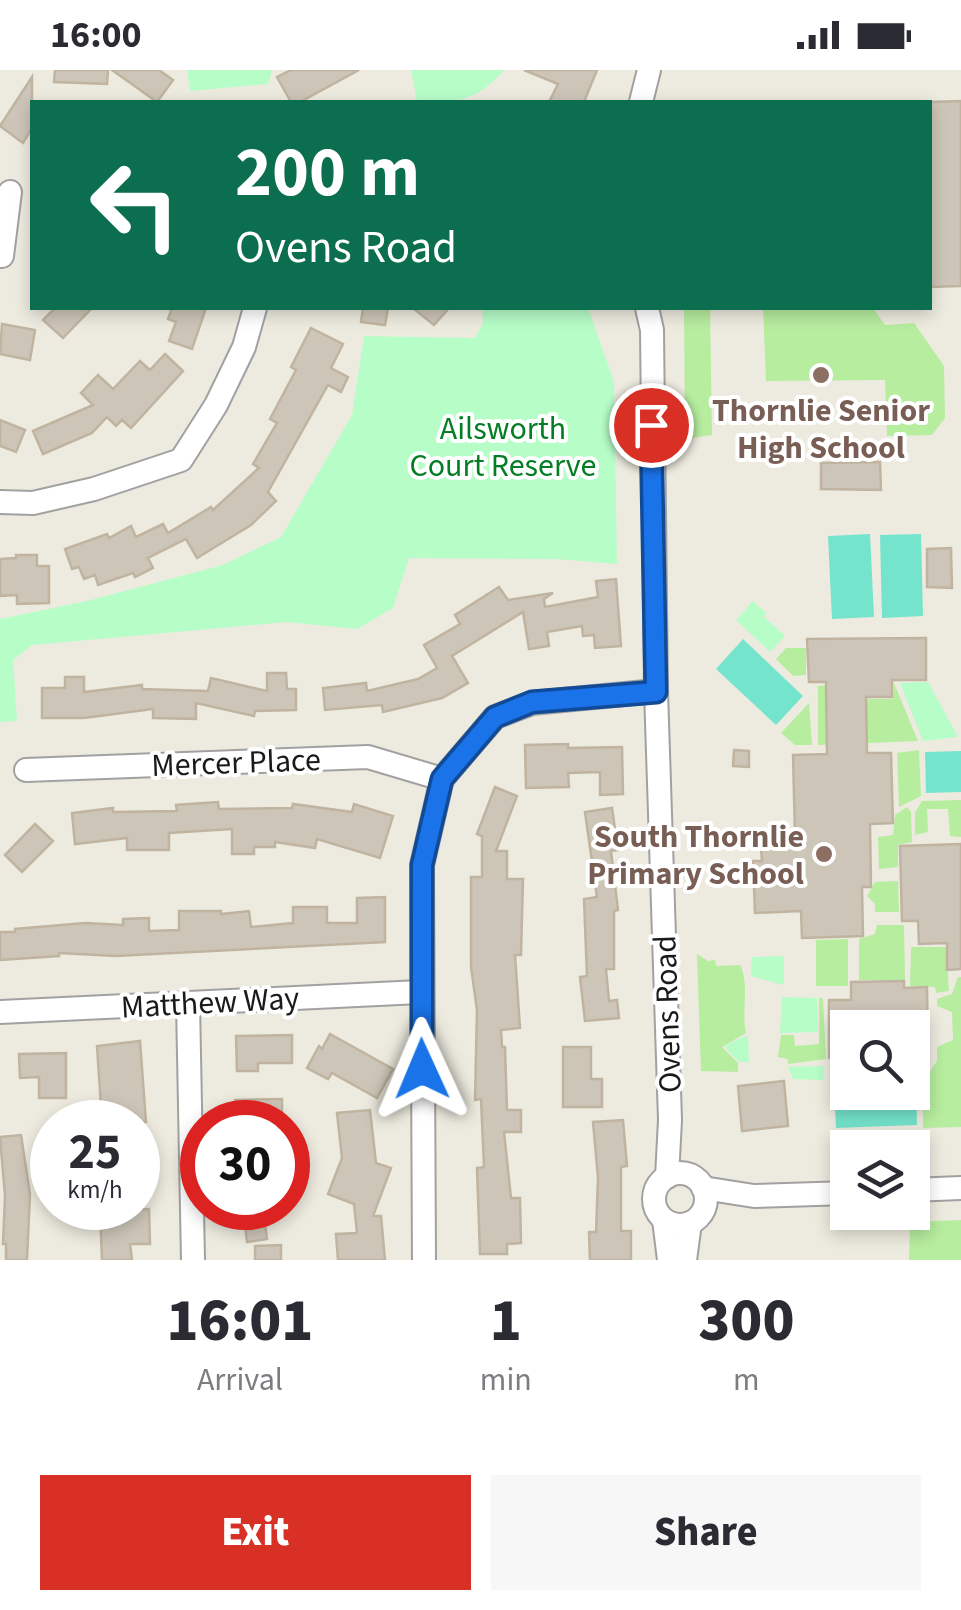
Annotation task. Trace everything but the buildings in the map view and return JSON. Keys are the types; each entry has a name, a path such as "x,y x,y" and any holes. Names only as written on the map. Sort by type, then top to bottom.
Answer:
{"street":[{"path":"642,100 648,70"},
{"path":"2,256 14,192"},
{"path":"0,502 33,503 64,496 181,460 216,405 244,347 254,310"},
{"name":"Ovens Road","path":"648,310 652,330 656,692 670,1120 691,1194 686,1260"},
{"path":"424,1260 422,865 442,779 495,717 532,702 656,692"},
{"name":"Mercer Place","path":"26,770 368,757 442,779"},
{"name":"Matthew Way","path":"0,1012 420,992"},
{"path":"188,1004 193,1260"},
{"path":"930,1189 961,1188"},
{"name":"Ovens Road","path":"669,1260 664,1220 654,1206 656,1189 691,1194"},
{"path":"664,1220 677,1225 691,1194 830,1193"}],"green space":[{"path":"187,70 272,70 268,84 190,91"},
{"path":"411,70 504,70 494,81 465,98 417,100"},
{"name":"Ailsworth Court Reserve","path":"482,310 589,310 614,382 617,564 556,559 409,558 393,608 357,629 286,622 32,645 13,660 17,721 0,722 0,619 223,565 281,537 352,415 364,336 475,338 483,323"},
{"path":"684,310 710,310 712,435 685,439"},
{"path":"763,310 874,310 885,325 914,323 944,366 945,418 932,435 887,436 885,380 766,381"},
{"path":"753,601 785,636 770,652 736,620"},
{"path":"786,648 806,648 806,675 793,676 776,659"},
{"path":"928,682 958,737 923,741 900,683"},
{"path":"894,683 918,741 818,745 818,686 843,685 845,699 893,699"},
{"path":"809,703 812,745 795,745 781,733"},
{"path":"919,750 921,796 899,807 897,753"},
{"path":"961,800 961,837 950,836 948,809 927,809 928,832 915,835 915,813 922,801"},
{"path":"907,807 911,812 912,842 898,845 898,867 879,869 878,837 893,835 895,815"},
{"path":"898,881 899,912 875,912 875,904 867,896 875,882"},
{"path":"877,925 904,925 905,980 859,980 859,939 875,934"},
{"path":"848,939 848,986 816,986 816,940"},
{"path":"911,947 946,947 949,991 936,993 935,987 910,986"},
{"path":"697,954 708,961 715,960 716,966 740,965 743,972 746,1033 722,1047 738,1063 738,1072 701,1071"},
{"path":"784,956 784,985 751,976 752,957"},
{"path":"961,977 961,1127 923,1128 923,1110 930,1110 930,1072 937,1061 937,1047 953,1040 952,1012 937,1006 937,999 952,994"},
{"path":"782,997 817,998 818,1032 780,1033"},
{"path":"819,997 823,999 826,1059 788,1064 788,1059 778,1057 781,1035 794,1035 795,1046 819,1044"},
{"path":"748,1035 749,1062 739,1062 726,1045"},
{"path":"824,1066 823,1080 793,1079 788,1067"},
{"path":"961,1220 961,1260 909,1260 910,1230 930,1230 930,1221"}],"shaded area":[{"path":"870,534 874,617 832,619 828,536"},
{"path":"921,534 923,616 882,618 880,535"},
{"path":"743,639 803,696 776,725 716,669"},
{"path":"961,751 961,792 926,793 925,752"},
{"path":"835,1110 917,1110 917,1125 836,1128"}],"place":[{"name":"Thornlie Senior High School","path":"821,375"},
{"name":"South Thornlie Primary School","path":"824,854"}],"route":[{"path":"422,1069 422,865 442,779 495,717 532,702 656,692 651,425"}]}
